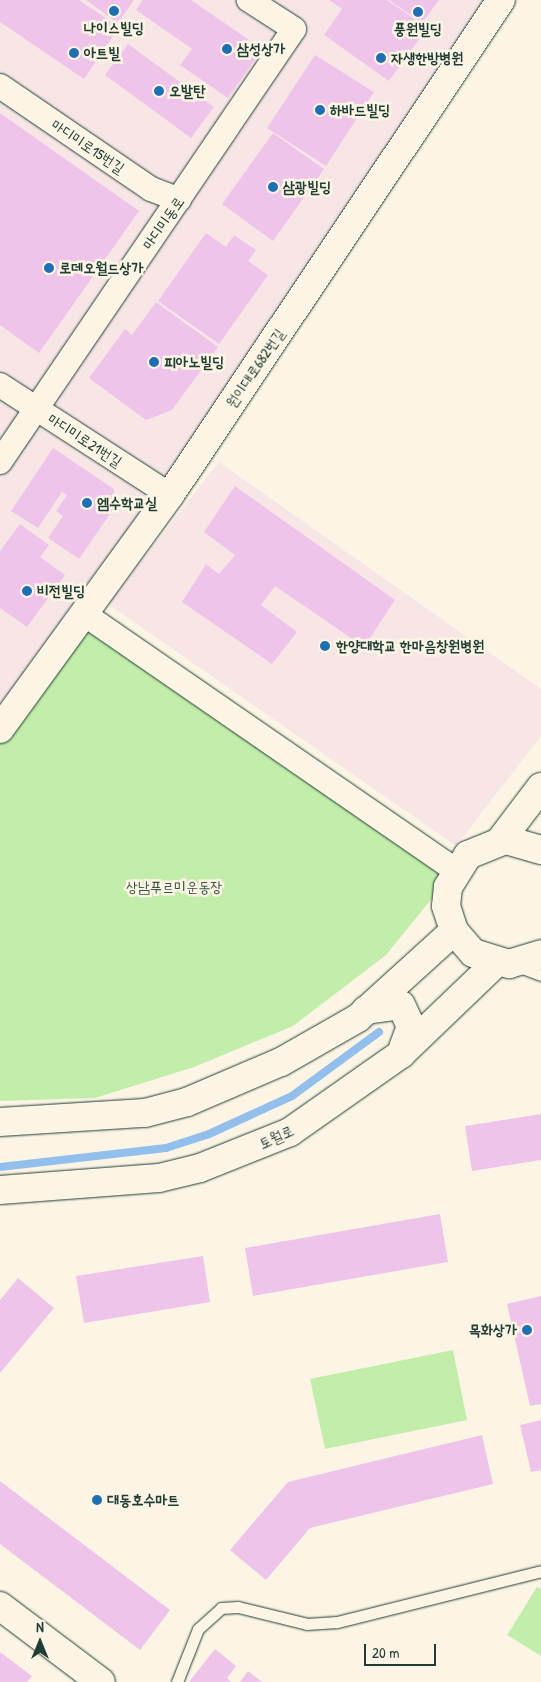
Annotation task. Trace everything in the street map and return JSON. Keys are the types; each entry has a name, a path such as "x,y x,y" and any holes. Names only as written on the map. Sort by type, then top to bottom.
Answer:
{"street":[{"name":"마디미동로","path":"0,462 294,30 249,0"},
{"name":"원이대로682번길","path":"0,729 170,495 501,0"},
{"name":"마디미로15번길","path":"0,86 151,189 179,200"},
{"name":"마디미로21번길","path":"0,384 170,495"},
{"path":"84,614 455,870"},
{"path":"500,841 541,787"},
{"path":"541,850 524,842 500,841 468,855 455,870 446,906 454,931 473,953 503,963 541,954"},
{"path":"0,1122 85,1120 145,1113 187,1102 281,1062 366,1010 454,931"},
{"name":"토월로","path":"0,1190 120,1183 200,1168 290,1132 402,1054 503,963"},
{"path":"366,1010 401,1005 411,1026 402,1054"},
{"path":"0,1606 101,1682"}],"lane":[{"path":"503,963 541,975"},
{"path":"177,1682 198,1629 221,1608 238,1607 307,1624 337,1622 541,1571"}],"shaded area":[{"path":"0,0 489,0 216,410 0,713"},
{"name":"한양대학교 한마음창원병원","path":"219,462 541,689 541,736 456,846 108,604"}],"green space":[{"name":"상남푸르미운동장","path":"84,614 455,870 386,955 293,1026 194,1067 95,1098 0,1101 0,729"},
{"path":"453,1350 467,1420 325,1449 310,1379"},
{"path":"537,1587 541,1589 541,1656 507,1635"}],"building":[{"name":"아트빌","path":"0,0 79,0 119,27 84,79 0,22"},
{"name":"나이스빌딩","path":"86,0 134,0 118,23"},
{"name":"삼성상가","path":"143,0 191,0 262,49 228,98 180,65 192,49 136,10"},
{"name":"자생한방병원","path":"329,0 387,0 427,28 389,81 324,35 342,9"},
{"name":"풍원빌딩","path":"389,0 439,0 422,23"},
{"name":"오발탄","path":"128,44 214,107 191,138 105,75"},
{"name":"하바드빌딩","path":"315,55 374,92 326,166 267,128"},
{"name":"로데오월드상가","path":"0,113 139,211 39,353 0,325"},
{"name":"삼광빌딩","path":"273,133 324,169 273,241 222,204"},
{"path":"206,233 226,247 234,235 256,250 248,261 268,275 219,344 158,301"},
{"name":"피아노빌딩","path":"156,302 218,347 172,410 146,420 89,378 125,329 132,335"},
{"name":"엠수학교실","path":"53,448 114,489 112,511 79,559 48,538 63,516 56,511 67,495 62,492 38,528 11,511"},
{"path":"235,486 395,600 364,647 275,586 261,605 297,632 272,664 182,602 206,564 219,574 235,555 204,532"},
{"name":"비전빌딩","path":"20,524 49,545 40,557 65,575 27,627 0,608 0,551"},
{"path":"541,1114 541,1160 472,1171 465,1126"},
{"path":"440,1214 448,1262 253,1296 245,1248"},
{"path":"203,1256 210,1302 84,1323 76,1276"},
{"path":"18,1278 54,1308 0,1373 0,1300"},
{"name":"목화상가","path":"541,1296 541,1404 530,1406 507,1304"},
{"path":"541,1420 541,1470 531,1472 520,1425"},
{"path":"482,1435 493,1484 310,1528 266,1580 230,1550 288,1482"},
{"path":"0,1481 170,1610 140,1650 0,1544"},
{"path":"215,1649 236,1666 227,1678 231,1682 189,1682"},
{"path":"0,1652 32,1676 27,1682 0,1682"},
{"path":"248,1671 262,1682 240,1682"}],"waterway":[{"path":"0,1167 166,1148 209,1134 292,1096 379,1032"}],"place":[{"name":"나이스빌딩","path":"114,11"},
{"name":"풍원빌딩","path":"418,12"},
{"name":"삼성상가","path":"227,49"},
{"name":"아트빌","path":"74,53"},
{"name":"자생한방병원","path":"381,58"},
{"name":"오발탄","path":"159,91"},
{"name":"하바드빌딩","path":"320,110"},
{"name":"삼광빌딩","path":"273,187"},
{"name":"로데오월드상가","path":"49,268"},
{"name":"피아노빌딩","path":"154,362"},
{"name":"엠수학교실","path":"87,503"},
{"name":"비전빌딩","path":"27,591"},
{"name":"한양대학교 한마음창원병원","path":"325,646"},
{"name":"목화상가","path":"527,1330"},
{"name":"대동호수마트","path":"97,1500"}]}
